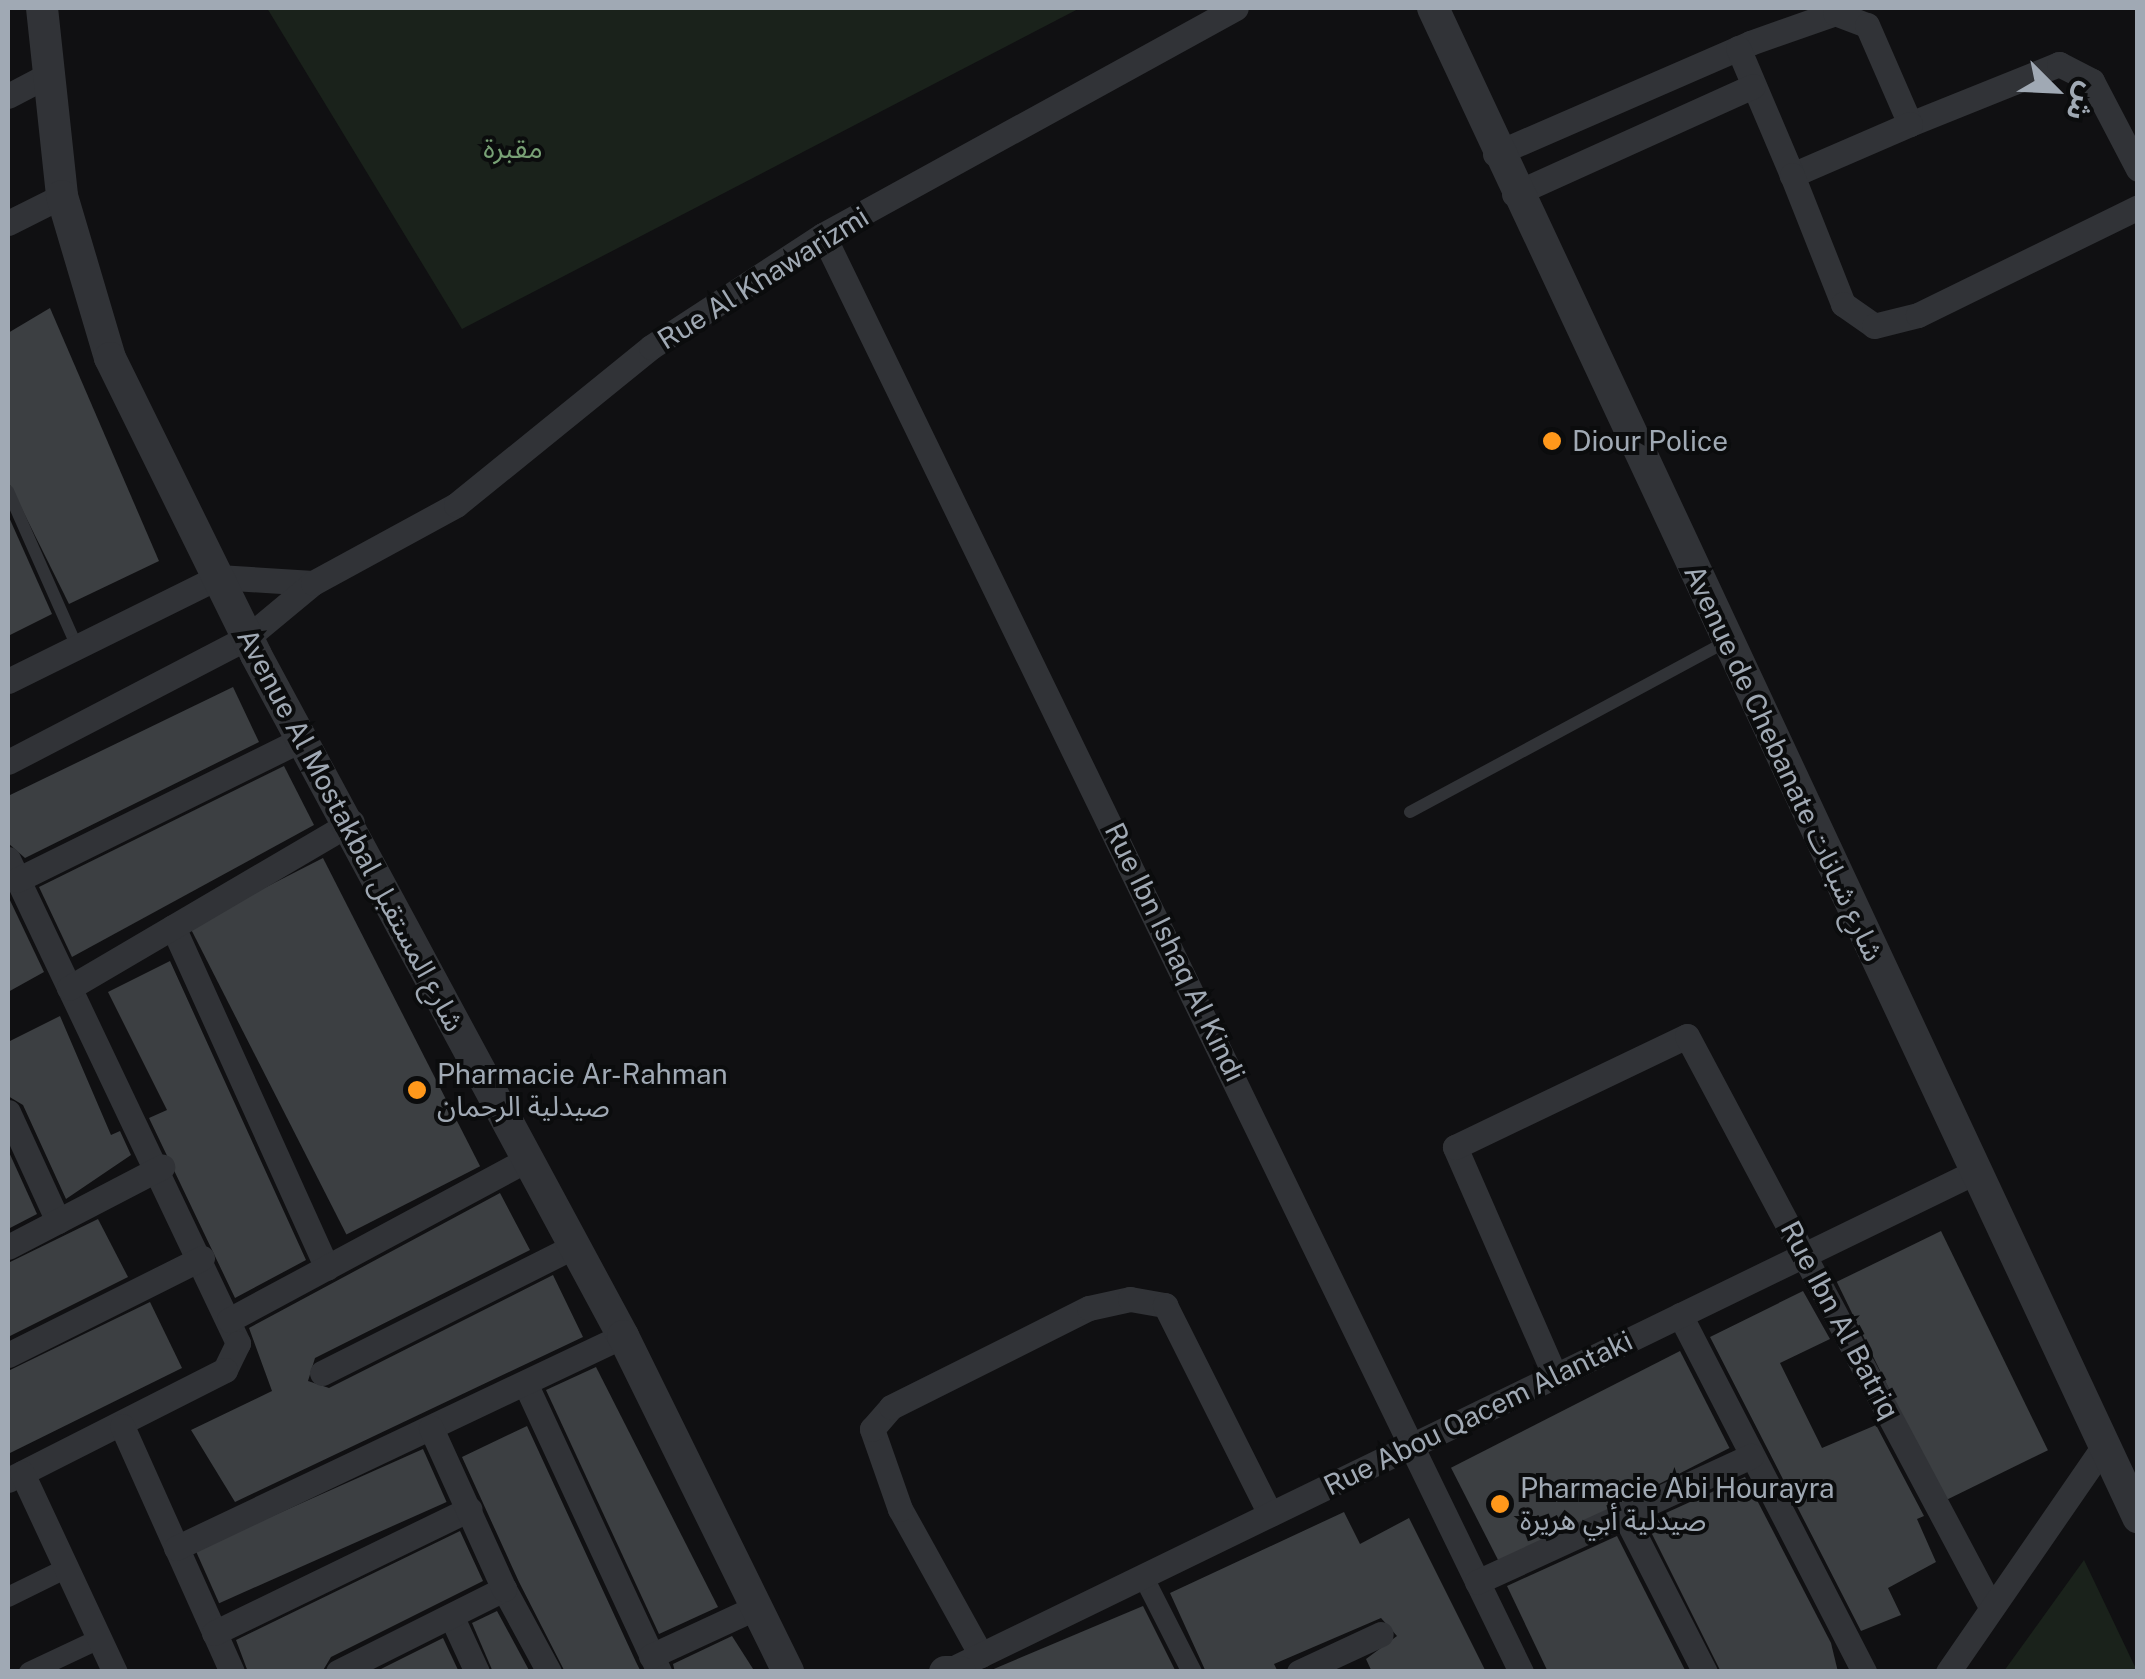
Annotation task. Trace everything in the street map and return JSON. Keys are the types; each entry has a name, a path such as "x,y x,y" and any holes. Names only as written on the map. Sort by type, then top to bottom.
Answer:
{"street":[{"name":"Avenue Al Mostakbal شارع المستقبل","path":"42,8 62,196 110,358 248,637 352,822 570,1248 623,1336 788,1672"},
{"name":"Rue Al Khawarizmi","path":"8,762 248,637 314,583 456,505 651,347 824,236 1236,8"},
{"name":"Avenue de Chebanate شارع شبانات","path":"1433,8 1495,154 1727,641 2102,1450 2138,1517"},
{"path":"1495,154 1738,48 1814,18 1855,11 1867,24 1910,124"},
{"path":"1738,48 1843,304 1874,326 1905,321 2138,207"},
{"path":"1792,176 2059,64 2092,80 2138,169"},
{"path":"8,94 48,75"},
{"path":"1514,194 1754,86"},
{"path":"8,223 62,196"},
{"name":"Rue Ibn Ishaq Al Kindi","path":"824,236 1521,1672"},
{"path":"8,682 218,577 314,583"},
{"path":"115,1672 67,1568 15,1477 122,1426 233,1363 238,1343 162,1167 12,869 304,738"},
{"path":"69,988 352,822"},
{"path":"174,927 327,1268"},
{"name":"Rue Ibn Al Batriq","path":"1555,1376 1455,1147 1687,1036 1990,1605"},
{"path":"8,1112 58,1221"},
{"path":"229,1320 524,1161"},
{"path":"8,1247 162,1167"},
{"name":"Rue Abou Qacem Alantaki","path":"961,1666 1680,1315 1807,1258 1974,1172"},
{"path":"322,1373 570,1248"},
{"path":"8,1354 202,1258"},
{"path":"961,1666 872,1429 891,1407 1090,1308 1165,1305 1270,1514"},
{"path":"1680,1315 1864,1672"},
{"path":"176,1548 623,1336"},
{"path":"525,1383 655,1664 758,1607"},
{"path":"122,1426 232,1672"},
{"path":"431,1428 504,1589 549,1672"},
{"path":"1948,1672 1990,1605 2102,1450"},
{"path":"1478,1582 1751,1456"},
{"path":"214,1633 470,1509"},
{"path":"1624,1514 1705,1672"},
{"path":"8,1597 67,1568"},
{"path":"1143,1576 1192,1672"},
{"path":"338,1672 454,1622 504,1589"},
{"path":"454,1622 477,1672"},
{"path":"1300,1672 1344,1663 1381,1634"},
{"path":"29,1672 100,1639"}],"lane":[{"path":"8,491 78,650"},
{"path":"1410,812 1727,641"}],"green space":[{"name":"مقبرة","path":"267,8 1080,8 462,329"},
{"path":"2084,1560 2137,1671 2004,1671"}],"building":[{"path":"50,308 159,561 69,604 8,481 8,333"},
{"path":"8,515 52,614 8,636"},
{"path":"233,687 259,742 25,858 8,843 8,796"},
{"path":"284,766 314,825 72,957 39,887"},
{"path":"323,858 480,1166 346,1234 189,926"},
{"path":"8,896 44,972 8,992"},
{"path":"170,961 306,1260 235,1298 149,1118 167,1110 108,992"},
{"path":"60,1016 111,1135 120,1131 131,1155 66,1199 23,1105 8,1096 8,1042"},
{"path":"8,1150 37,1214 8,1229"},
{"path":"500,1193 530,1250 315,1358 308,1381 329,1388 553,1275 583,1337 235,1502 191,1430 272,1391 249,1328"},
{"path":"98,1219 128,1277 8,1337 8,1263"},
{"path":"1941,1231 2048,1450 1944,1501 1837,1282"},
{"path":"1803,1291 1830,1339 1780,1363 1822,1448 1876,1425 1924,1516 1917,1519 1936,1562 1888,1588 1901,1615 1861,1631 1710,1337"},
{"path":"150,1302 182,1368 8,1454 8,1371"},
{"path":"1680,1351 1729,1448 1500,1565 1451,1468"},
{"path":"596,1367 718,1607 659,1634 546,1390"},
{"path":"527,1426 641,1672 565,1672 519,1582 462,1457"},
{"path":"423,1449 447,1502 219,1603 196,1550"},
{"path":"1745,1477 1831,1643 1838,1672 1721,1672 1646,1522"},
{"path":"1344,1512 1360,1544 1409,1518 1486,1672 1372,1672 1366,1659 1397,1636 1381,1618 1274,1664 1278,1672 1206,1672 1170,1593"},
{"path":"460,1531 483,1581 331,1657 322,1672 248,1672 236,1640"},
{"path":"1617,1536 1686,1672 1548,1672 1507,1586"},
{"path":"1143,1606 1176,1672 989,1672 989,1671"},
{"path":"497,1611 530,1672 493,1672 472,1623"},
{"path":"732,1636 755,1672 675,1672 673,1664"},
{"path":"443,1638 459,1672 375,1672"}],"place":[{"name":"Diour Police","path":"1552,441"},
{"name":"Pharmacie Ar-Rahman صيدلية الرحمان","path":"417,1090"},
{"name":"Pharmacie Abi Hourayra صيدلية أبي هريرة","path":"1500,1504"}]}
